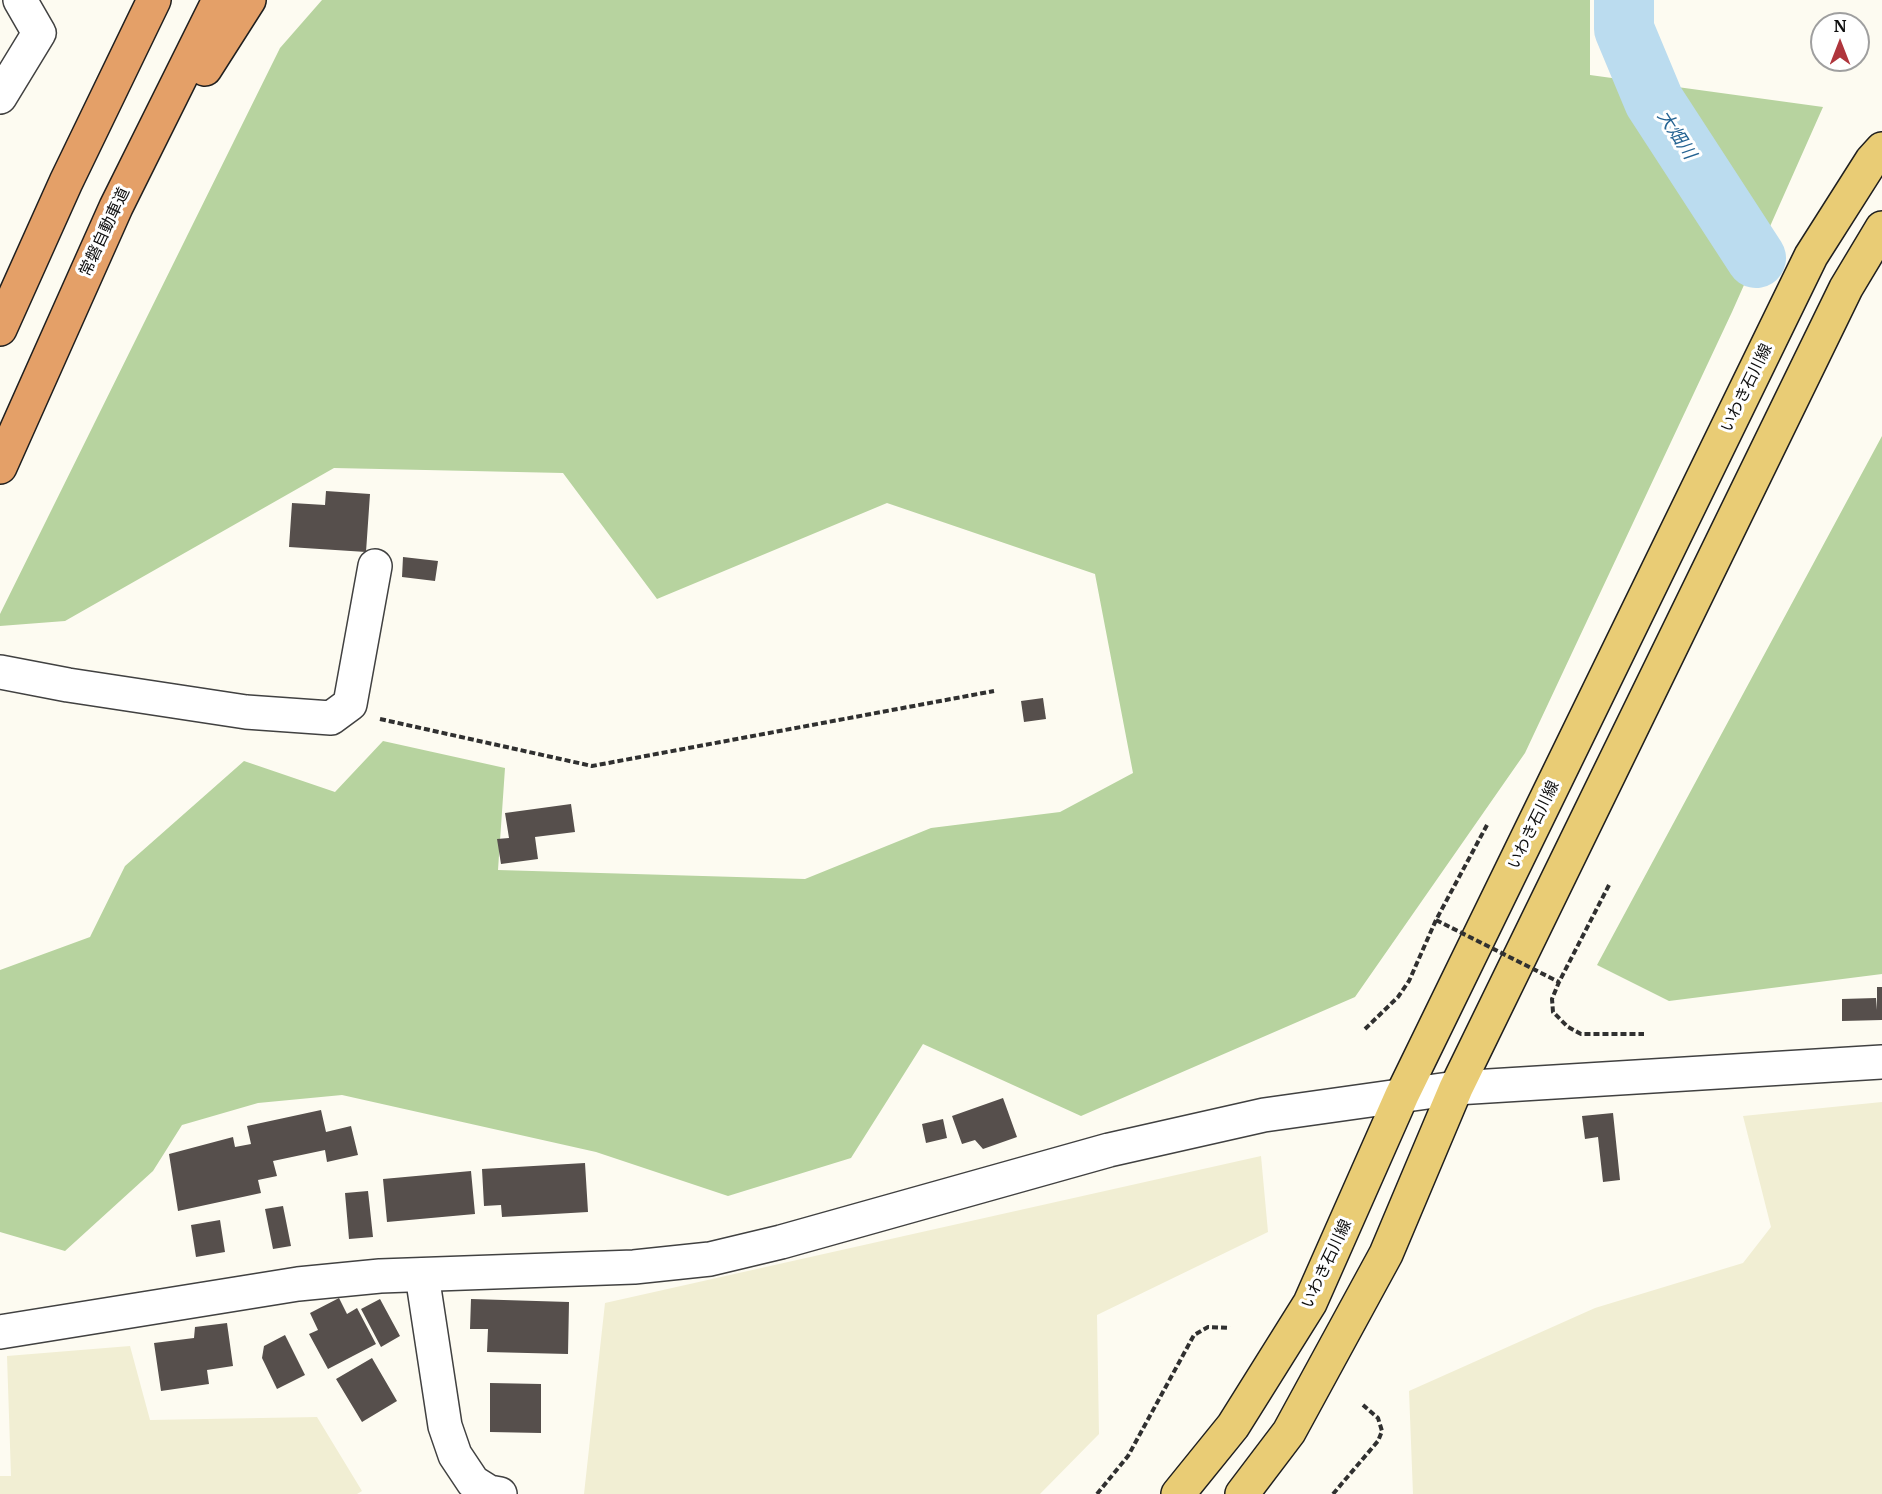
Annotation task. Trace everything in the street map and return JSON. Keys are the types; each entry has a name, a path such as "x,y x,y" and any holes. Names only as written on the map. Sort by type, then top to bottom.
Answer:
{"highway":[{"path":"0,328 66,182 154,0"},
{"name":"常磐自動車道","path":"0,467 116,207 219,0"},
{"path":"116,207 249,0"}],"main road":[{"name":"いわき石川線","path":"1178,1494 1233,1426 1310,1303 1402,1095 1811,256 1872,160 1882,149"},
{"path":"1242,1494 1289,1432 1386,1254 1456,1088 1846,288 1882,228"}],"street":[{"path":"0,97 39,33 20,0"},
{"path":"0,672 68,685 246,712 331,718 350,704 375,566"},
{"path":"0,1332 298,1284 380,1276 634,1267 710,1259 781,1242 1109,1150 1264,1115 1402,1095 1456,1088 1882,1062"},
{"path":"422,1275 445,1426 455,1455 473,1482 489,1492 500,1494"}],"path":[{"path":"342,710 592,766 994,691"},
{"path":"1365,1029 1398,997 1409,981 1436,920 1487,825"},
{"path":"1609,885 1559,982 1552,999 1554,1012 1568,1027 1581,1034 1644,1034"},
{"path":"1436,920 1559,982"},
{"path":"1097,1494 1128,1456 1194,1335 1208,1326 1230,1328"},
{"path":"1333,1494 1378,1441 1382,1431 1378,1418 1363,1405"}],"shaded area":[{"path":"1882,1102 1882,1494 1413,1494 1409,1391 1595,1308 1743,1263 1771,1227 1743,1116"},
{"path":"1261,1156 1268,1232 1097,1315 1099,1434 1040,1494 584,1494 605,1303"},
{"path":"130,1346 150,1420 317,1417 362,1491 357,1494 0,1494 0,1476 11,1476 7,1356"}],"green space":[{"path":"322,0 1590,0 1590,75 1823,107 1732,312 1525,753 1355,997 1081,1116 923,1044 851,1158 728,1196 596,1152 342,1095 258,1103 182,1125 153,1171 65,1251 0,1232 0,970 90,937 125,866 244,761 335,792 383,741 505,768 498,870 805,879 931,828 1060,812 1133,773 1095,574 887,503 657,599 563,473 334,468 65,621 0,626 0,614 280,48"},
{"path":"1882,436 1882,974 1669,1001 1597,965"}],"building":[{"path":"326,491 370,494 366,552 289,547 292,503 325,505"},
{"path":"403,557 438,561 435,581 402,577"},
{"path":"1043,698 1046,719 1024,722 1021,701"},
{"path":"571,804 575,832 535,837 538,859 501,864 497,839 509,838 505,813"},
{"path":"1877,987 1882,987 1882,1020 1842,1021 1842,999 1876,998 1877,1010"},
{"path":"1003,1098 1017,1137 983,1149 975,1140 962,1144 952,1116"},
{"path":"321,1110 326,1132 351,1126 358,1155 327,1162 325,1150 273,1161 277,1176 258,1180 261,1193 178,1211 169,1154 233,1137 235,1147 251,1144 247,1126"},
{"path":"1613,1113 1620,1180 1603,1182 1598,1137 1585,1139 1582,1116"},
{"path":"943,1119 947,1138 926,1143 922,1124"},
{"path":"585,1163 588,1212 502,1217 501,1205 484,1206 482,1169"},
{"path":"471,1171 475,1214 387,1222 383,1179"},
{"path":"368,1191 373,1237 349,1239 345,1193"},
{"path":"283,1206 291,1246 273,1249 265,1209"},
{"path":"220,1220 225,1252 196,1257 191,1225"},
{"path":"339,1298 347,1314 357,1308 376,1344 328,1369 309,1334 318,1330 310,1313"},
{"path":"380,1299 400,1336 381,1347 361,1309"},
{"path":"471,1299 569,1302 568,1354 487,1352 488,1329 470,1329"},
{"path":"227,1323 233,1366 207,1370 209,1384 161,1391 154,1343 194,1338 195,1327"},
{"path":"285,1335 305,1375 277,1389 262,1358 264,1346"},
{"path":"372,1358 397,1401 362,1422 336,1379"},
{"path":"490,1383 541,1384 541,1433 490,1432"}],"waterway":[{"name":"大畑川","path":"1624,0 1624,29 1654,101 1756,258"}]}
